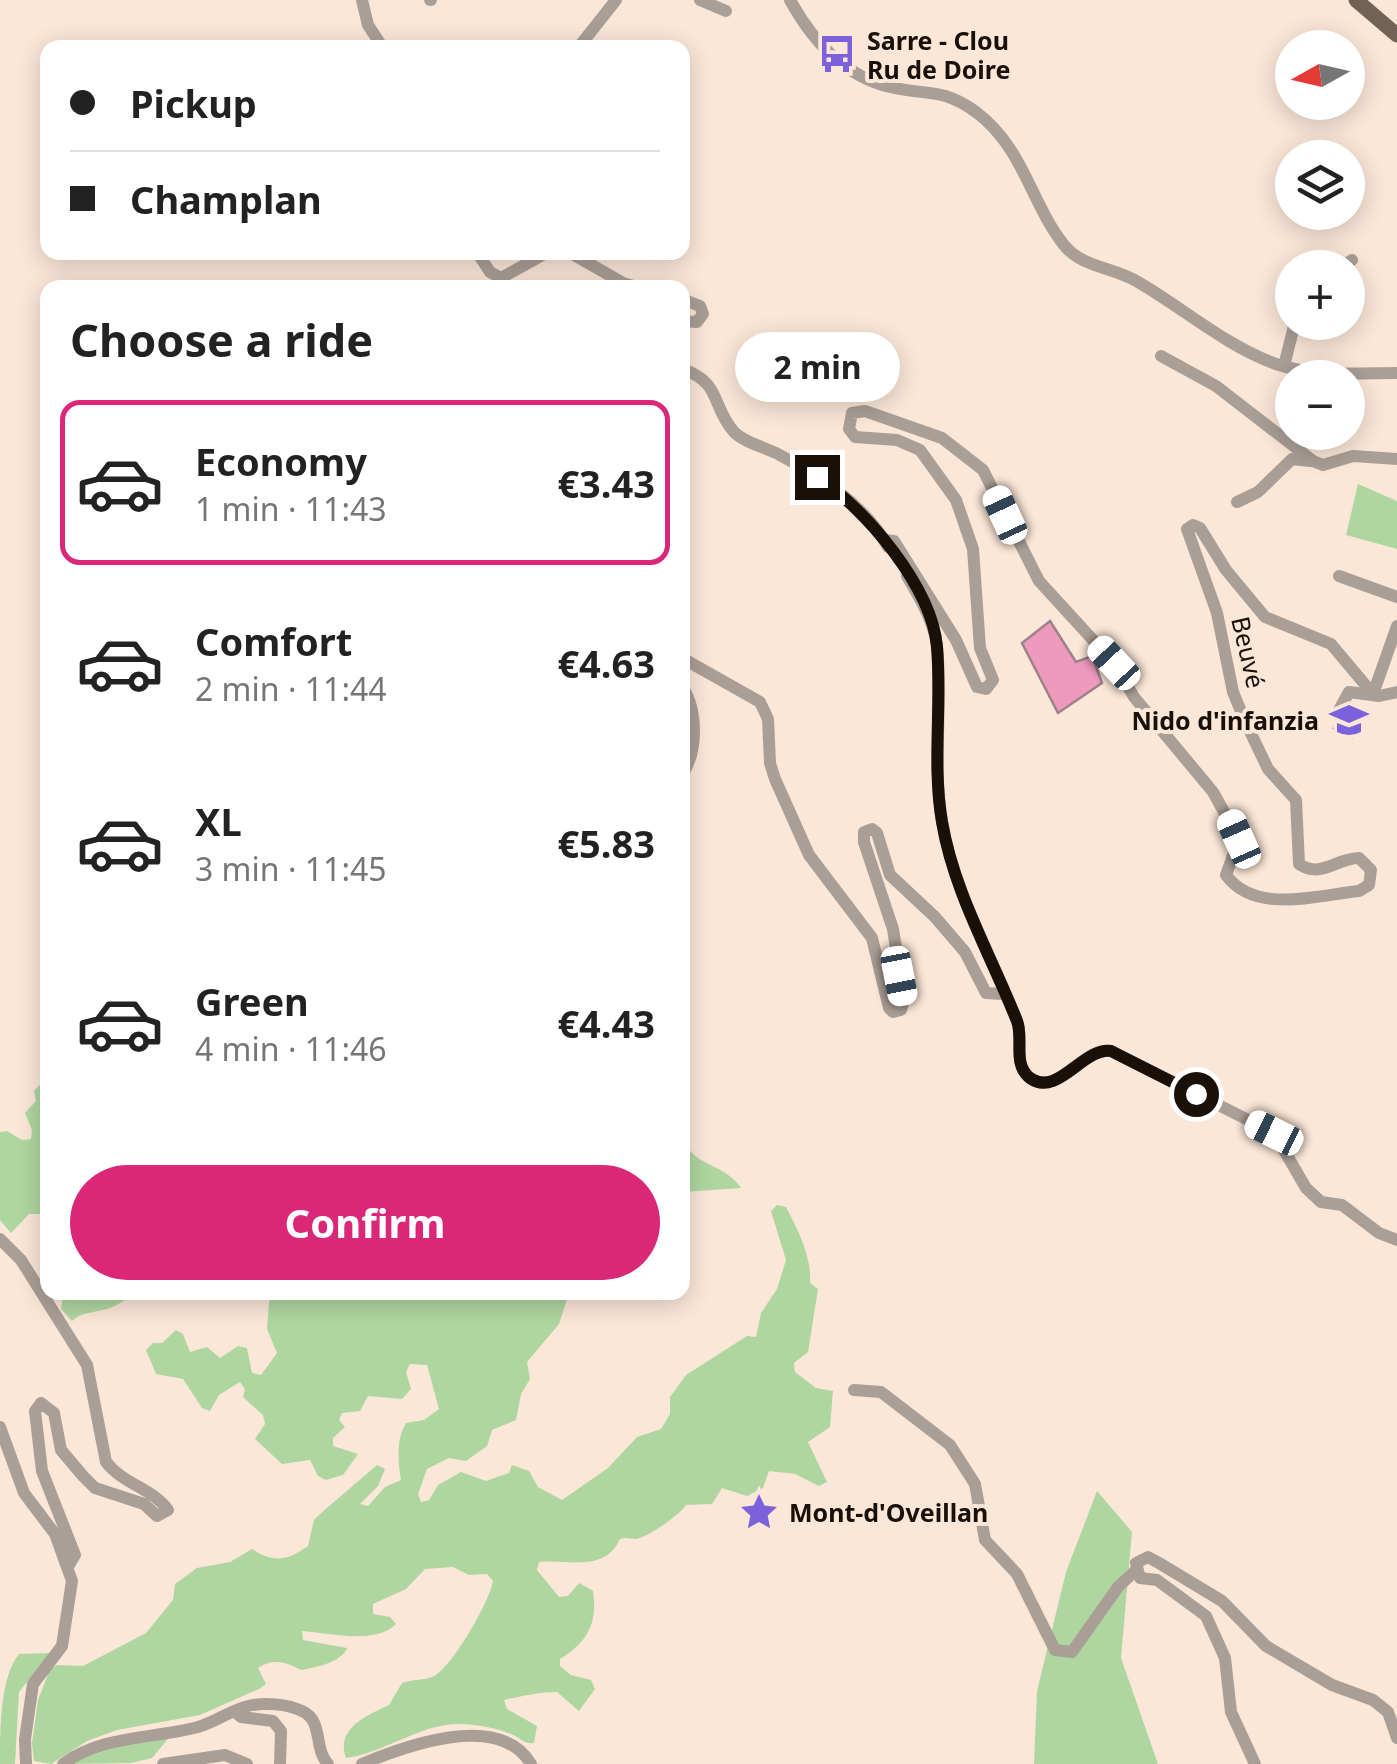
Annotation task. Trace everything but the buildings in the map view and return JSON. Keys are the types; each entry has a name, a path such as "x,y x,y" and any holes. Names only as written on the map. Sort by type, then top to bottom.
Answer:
{"main road":[{"path":"1356,0 1397,35"}],"street":[{"path":"362,0 368,25 378,40"},
{"path":"584,40 616,0"},
{"path":"700,0 726,11"},
{"path":"790,0 816,40 852,71 894,88 936,91 958,100 987,120 1025,168 1052,225 1074,255 1135,279 1275,362"},
{"path":"482,260 490,272 501,278 534,260"},
{"path":"583,260 618,280"},
{"path":"690,302 700,306 703,314 696,322 690,322"},
{"path":"1161,356 1216,386 1313,462"},
{"path":"690,372 701,375 711,386 735,433 834,488 884,540 927,612 937,643 936,742 942,826 971,920 1019,1024 1020,1063 1030,1078 1044,1082 1060,1078 1089,1055 1111,1051 1274,1133 1306,1188 1320,1202 1342,1205 1379,1233 1397,1240"},
{"path":"1365,373 1397,373"},
{"name":"Beuvé","path":"884,540 894,541 956,640 971,679 978,687 986,688 993,680 980,648 973,549 961,511 920,450 898,440 855,437 848,429 852,413 864,412 942,438 983,470 1038,580 1114,663 1134,697 1214,792 1239,839 1226,874 1230,881 1267,899 1282,902 1359,891 1368,886 1371,870 1358,858 1311,871 1299,864 1296,800 1262,760 1239,706 1217,613 1188,538 1189,526 1200,528 1226,570 1265,617 1331,644 1373,694"},
{"path":"1237,502 1258,492 1292,460 1323,464 1353,456 1397,460"},
{"path":"1339,576 1397,597"},
{"path":"1373,694 1397,626"},
{"path":"690,663 760,702 768,719 770,763 775,779 810,855 872,938 888,1008 893,1012 901,1010 904,1000 893,929 864,842 864,832 872,829 877,832 890,875 898,885 936,917 965,952 986,993 1004,994"},
{"path":"1338,712 1349,692 1397,692"},
{"path":"690,698 694,719 690,764"},
{"path":"0,1239 21,1260 40,1291"},
{"path":"46,1300 87,1366 106,1462 115,1474 158,1498 168,1510 157,1516 144,1504 96,1488 61,1450 54,1412 41,1403 35,1410 42,1471 71,1538 75,1555 69,1565"},
{"path":"854,1390 881,1392 950,1445 976,1484 985,1540 1018,1574 1055,1650 1072,1652 1109,1598 1136,1571"},
{"path":"0,1427 24,1493 55,1534 69,1565 68,1620 62,1646 33,1684 25,1739 26,1764"},
{"path":"1255,1764 1232,1712 1225,1658 1206,1616 1158,1580 1140,1578 1136,1563 1148,1557 1222,1601 1266,1646 1332,1685 1373,1700 1388,1712 1397,1738"},
{"path":"63,1764 96,1747 196,1728 247,1706 268,1704 306,1712 316,1724 321,1757 328,1764"},
{"path":"235,1712 240,1717 273,1721 281,1730 280,1764"},
{"path":"362,1764 431,1740 462,1736 505,1742 526,1755 531,1764"},
{"path":"163,1764 225,1754 247,1764"}],"green space":[{"path":"1358,484 1397,501 1397,549 1346,535"},
{"path":"40,1085 40,1214 29,1214 11,1233 0,1220 0,1132 31,1139 25,1113 36,1101 34,1091"},
{"path":"690,1151 734,1179 741,1188 690,1192"},
{"path":"777,1205 786,1207 806,1254 810,1283 818,1289 808,1352 794,1363 795,1372 816,1388 833,1391 830,1427 808,1442 827,1482 819,1486 795,1474 769,1471 763,1488 747,1496 722,1488 712,1504 686,1505 641,1538 620,1539 605,1557 585,1562 539,1562 537,1570 559,1597 568,1596 579,1583 593,1591 592,1623 584,1639 560,1659 560,1666 571,1675 591,1680 595,1689 579,1711 557,1692 504,1700 507,1709 537,1726 534,1743 494,1728 444,1725 346,1758 345,1738 356,1724 389,1705 402,1683 426,1679 442,1670 478,1617 493,1581 487,1574 469,1575 453,1567 425,1569 406,1589 373,1604 373,1614 390,1617 396,1624 387,1630 364,1636 302,1631 303,1640 347,1648 334,1661 301,1670 285,1663 269,1663 258,1668 266,1684 200,1715 117,1730 87,1741 51,1764 34,1761 32,1743 38,1700 50,1669 57,1665 83,1666 146,1633 173,1600 175,1584 197,1568 230,1562 252,1549 274,1558 301,1551 308,1546 314,1520 377,1465 385,1469 378,1486 360,1504 368,1506 385,1487 401,1480 399,1443 406,1423 424,1420 439,1409 427,1365 410,1364 406,1372 411,1389 402,1399 368,1396 360,1411 342,1413 339,1420 345,1427 333,1438 333,1446 358,1454 343,1475 326,1480 318,1476 310,1460 282,1464 255,1439 265,1424 263,1415 243,1397 245,1389 240,1382 219,1395 210,1411 202,1408 183,1379 156,1374 146,1350 153,1343 162,1343 176,1330 183,1334 190,1352 207,1347 220,1358 238,1346 247,1348 252,1373 261,1375 277,1353 267,1329 270,1300 567,1300 559,1324 527,1362 530,1379 521,1394 516,1420 492,1430 487,1446 466,1461 449,1458 427,1469 418,1494 421,1502 429,1500 438,1485 461,1472 486,1481 509,1473 512,1465 529,1471 538,1487 562,1500 608,1468 637,1437 661,1429 670,1414 670,1397 686,1375 747,1336 756,1337 761,1313 777,1289 786,1260 771,1211"},
{"path":"62,1300 124,1300 72,1321 61,1309"},
{"path":"1097,1491 1132,1532 1121,1658 1158,1764 1034,1764 1037,1691 1066,1572"},
{"path":"50,1653 19,1692 15,1764 0,1764 2,1705 13,1664 19,1654"},
{"path":"172,1734 152,1758 131,1763 68,1764 108,1747"}],"place":[{"name":"Sarre - Clou Ru de Doire","path":"837,54"},
{"name":"Nido d'infanzia","path":"1349,720"},
{"name":"Mont-d'Oveillan","path":"759,1512"}],"route":[{"path":"817,477 860,510 878,530 927,612 937,643 936,742 942,826 971,920 1019,1024 1020,1063 1030,1078 1044,1082 1060,1078 1089,1055 1111,1051 1196,1094"}]}
